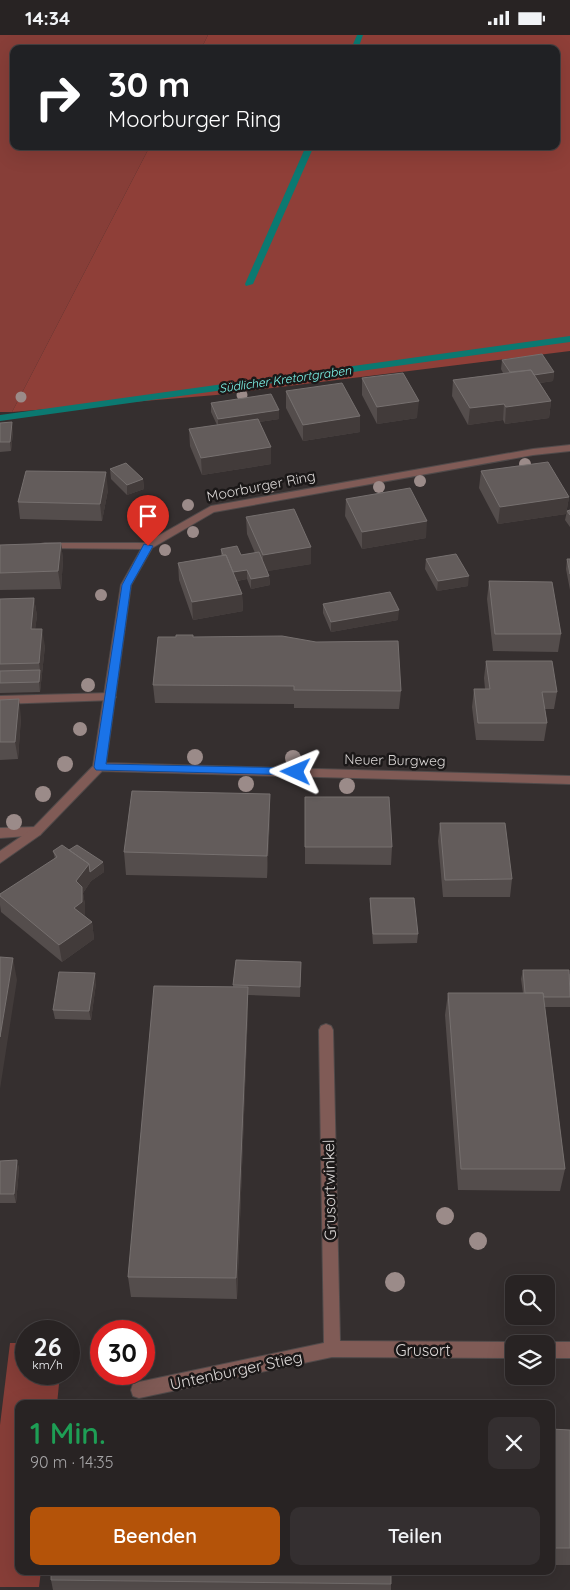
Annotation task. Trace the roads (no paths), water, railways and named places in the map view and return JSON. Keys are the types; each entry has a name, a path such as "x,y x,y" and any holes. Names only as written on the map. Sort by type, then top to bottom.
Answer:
{"street":[{"name":"Moorburger Ring","path":"148,546 211,509 523,453 570,448"},
{"path":"0,858 36,832 100,767 126,585 148,546 30,545"},
{"path":"0,700 110,697"},
{"name":"Neuer Burgweg","path":"100,767 570,780"},
{"path":"0,833 36,832"},
{"name":"Grusortwinkel","path":"326,1030 332,1349"},
{"name":"Grusort","path":"332,1349 505,1350"},
{"name":"Untenburger Stieg","path":"139,1390 332,1349"},
{"path":"555,1350 570,1350"}],"waterway":[{"path":"356,45 360,35"},
{"path":"249,284 308,150"},
{"name":"Südlicher Kretortgraben","path":"0,418 570,339"}]}
